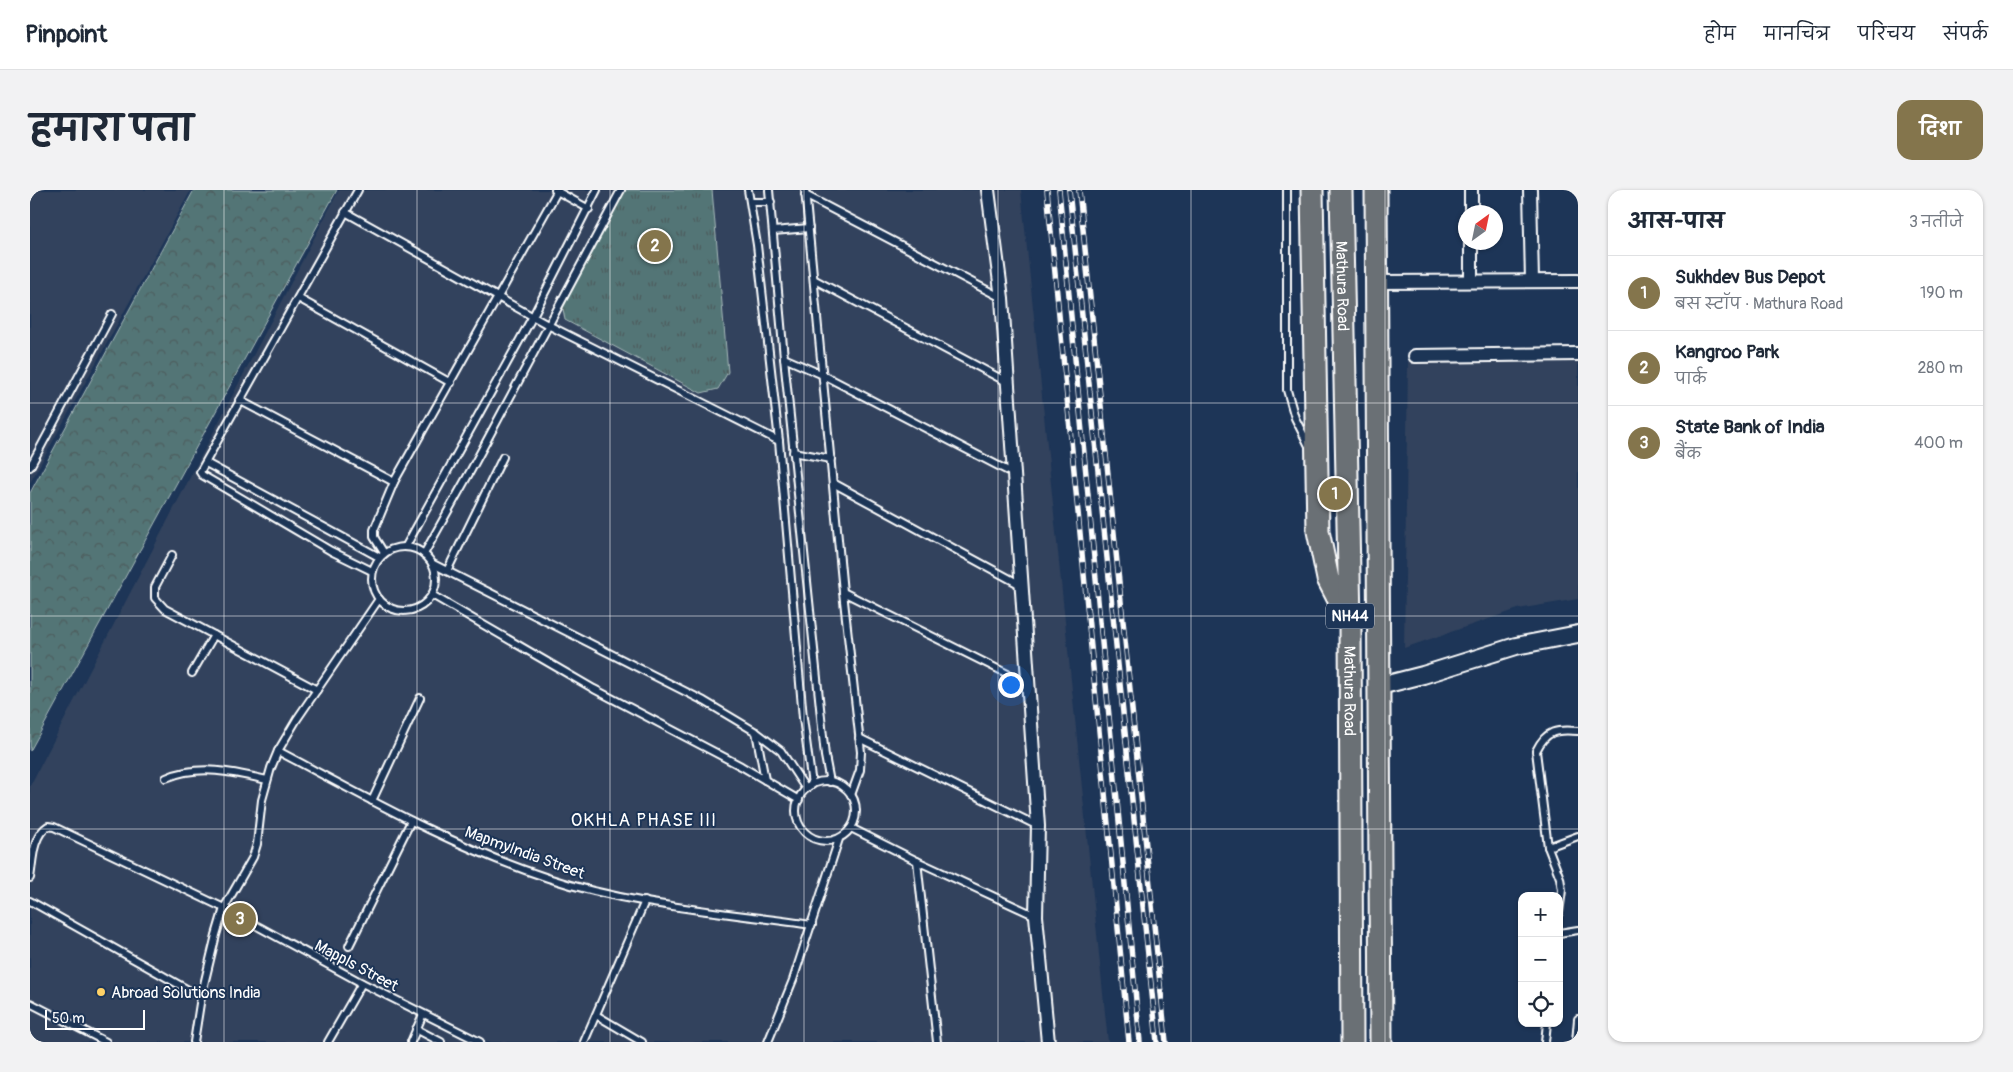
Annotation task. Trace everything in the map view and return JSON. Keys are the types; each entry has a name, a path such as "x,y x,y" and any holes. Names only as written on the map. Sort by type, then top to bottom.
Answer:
{"highway":[{"path":"1312,190 1318,531 1328,579 1350,621"},
{"name":"Mathura Road","path":"1341,190 1350,621 1352,1042"},
{"name":"Mathura Road","path":"1376,190 1381,1042"}],"street":[{"path":"988,190 1002,298 1038,826 1036,916 1048,1042"},
{"path":"1471,190 1471,205"},
{"path":"1530,190 1532,282"},
{"path":"1471,250 1471,281"},
{"path":"1377,282 1578,281"},
{"path":"1415,356 1578,354"},
{"path":"1380,686 1423,675 1516,646 1578,634"}],"lane":[{"path":"358,190 200,472 202,475 331,551 372,571"},
{"path":"382,555 374,537 374,530 394,482 451,383 556,190 589,209"},
{"path":"406,546 533,316 597,190"},
{"path":"424,554 621,190"},
{"path":"748,190 751,202 779,441 809,787"},
{"path":"769,190 793,452 825,756 830,782"},
{"path":"1286,190 1287,390 1295,418 1317,463"},
{"path":"805,192 1002,298"},
{"path":"805,192 862,762 852,795 856,813 851,828 839,838 823,841 808,835 798,822 796,814 799,800 809,787 817,782 830,782 841,785 852,795"},
{"path":"751,202 771,202"},
{"path":"345,212 499,296 548,325 779,441"},
{"path":"773,231 809,228"},
{"path":"815,280 1007,382"},
{"path":"298,298 451,383"},
{"path":"30,467 112,314"},
{"path":"784,358 823,375 1014,474"},
{"path":"239,400 394,482"},
{"path":"793,452 831,459"},
{"path":"447,571 502,457"},
{"path":"206,463 382,555"},
{"path":"833,483 1021,586"},
{"path":"433,564 436,580 432,595 426,603 418,608 398,611 389,608 379,599 372,585 372,571 382,555 396,547 406,546 415,548 433,564 695,697 756,732 781,751 809,787"},
{"path":"172,555 154,587 154,598 165,609 317,690"},
{"path":"844,592 1028,685"},
{"path":"432,595 594,689 799,800"},
{"path":"194,1042 201,997 224,908 253,856 257,844 262,800 278,751 379,599"},
{"path":"192,673 214,635"},
{"path":"372,801 420,698"},
{"path":"1562,892 1560,878 1548,847 1536,751 1541,740 1554,731 1578,731"},
{"path":"756,732 765,780"},
{"path":"860,738 1038,826"},
{"name":"MapmyIndia Street","path":"278,751 411,822 483,855 549,879 645,901 812,924"},
{"path":"166,778 180,772 195,770 227,772 267,780"},
{"path":"350,946 411,822"},
{"name":"Mappls Street","path":"30,878 34,850 40,834 48,826 54,827 224,908 362,983 480,1042"},
{"path":"851,828 1036,916"},
{"path":"1548,847 1578,836"},
{"path":"768,1042 793,980 839,838"},
{"path":"917,861 937,1042"},
{"path":"30,901 201,997"},
{"path":"584,1042 645,901"},
{"path":"1563,932 1578,930"},
{"path":"328,1042 362,983"},
{"path":"30,1003 106,1042"},
{"path":"411,1042 422,1014"},
{"path":"596,1015 642,1042"},
{"path":"1576,1042 1578,1019"},
{"path":"1546,1042 1547,1027"},
{"path":"416,1029 442,1042"}],"shaded area":[{"path":"30,190 191,190 30,483"},
{"path":"339,190 1021,190 1108,1042 30,1042 30,786"},
{"path":"1578,359 1578,599 1518,609 1404,648 1408,361"}],"green space":[{"path":"194,190 337,190 30,751 30,493"},
{"path":"625,190 712,190 728,372 718,389 701,393 565,320 562,303"}],"railway":[{"path":"1047,190 1129,1042"},
{"path":"1059,190 1140,1042"},
{"path":"1069,190 1157,1042"},
{"path":"1079,190 1166,1042"}],"place":[{"name":"Kangroo Park","path":"655,246"},
{"name":"Sukhdev Bus Depot","path":"1335,494"},
{"name":"State Bank of India","path":"240,919"},
{"name":"Abroad Solutions India","path":"101,992"}],"district":[{"name":"OKHLA PHASE III","path":"644,820"}]}
